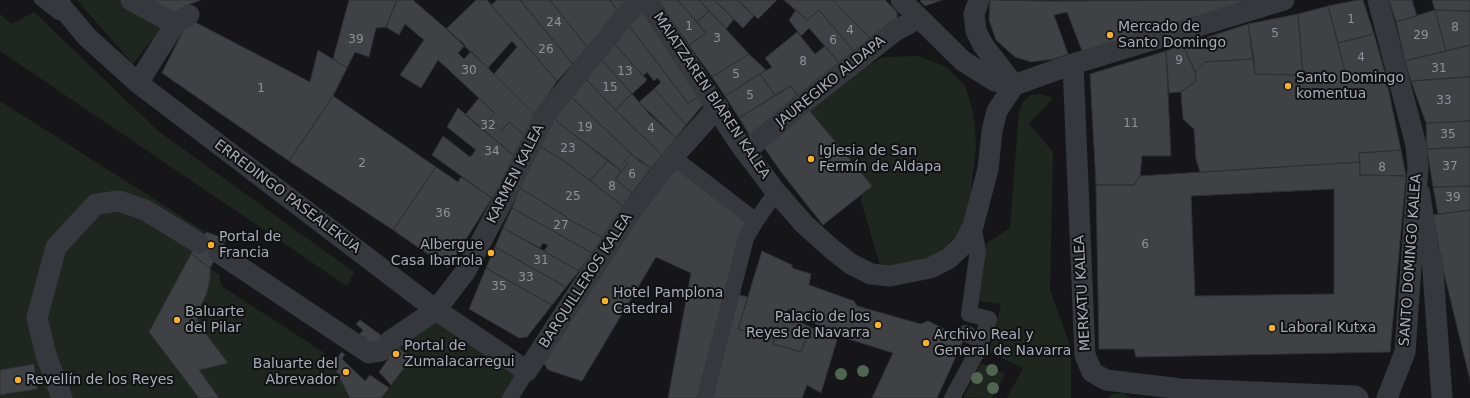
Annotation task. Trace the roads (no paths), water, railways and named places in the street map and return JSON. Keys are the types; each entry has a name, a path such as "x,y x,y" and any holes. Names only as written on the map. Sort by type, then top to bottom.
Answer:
{"street":[{"name":"ERREDINGO PASEALEKUA","path":"56,0 87,37 138,83 436,310"},
{"path":"131,0 182,20 138,83"},
{"name":"KARMEN KALEA","path":"219,253 369,353 386,346 436,310 464,272 501,204 545,115 638,0"},
{"name":"MAIATZAREN BIAREN KALEA","path":"647,0 746,151 776,192 804,224 833,250 851,264 872,274 890,276 907,274 930,268 948,260 963,245 973,226 988,169 992,131 997,111 1014,85"},
{"path":"901,0 963,61 995,81 1014,85 1073,64 1284,0"},
{"path":"979,0 974,14 976,31 983,45 1014,85"},
{"name":"SANTO DOMINGO KALEA","path":"1378,0 1416,145 1432,257 1442,398"},
{"name":"JAUREGIKO ALDAPA","path":"746,151 798,107 895,31 919,18"},
{"name":"MERKATU KALEA","path":"1073,64 1085,355 1092,372 1106,380 1181,389 1355,396 1358,398"},
{"name":"BARQUILLEROS KALEA","path":"527,371 628,216 673,157 718,108"},
{"path":"673,157 756,221"},
{"name":"SANTO DOMINGO KALEA","path":"1387,398 1405,352 1418,167"},
{"name":"MAIATZAREN BIAREN KALEA","path":"705,398 746,238 776,192"},
{"path":"62,398 46,355 37,318 56,247 96,204 119,200 144,210 199,243"},
{"path":"952,398 978,350 989,318 969,314 978,250 973,226"},
{"path":"436,310 527,371 510,398"},
{"path":"965,333 981,341"}],"lane":[{"path":"39,0 87,37"}],"place":[{"name":"Mercado de Santo Domingo","path":"1110,35"},
{"name":"Santo Domingo komentua","path":"1288,86"},
{"name":"Iglesia de San Fermín de Aldapa","path":"811,159"},
{"name":"Portal de Francia","path":"211,245"},
{"name":"Albergue Casa Ibarrola","path":"491,253"},
{"name":"Hotel Pamplona Catedral","path":"605,301"},
{"name":"Baluarte del Pilar","path":"177,320"},
{"name":"Palacio de los Reyes de Navarra","path":"878,325"},
{"name":"Laboral Kutxa","path":"1272,328"},
{"name":"Archivo Real y General de Navarra","path":"926,343"},
{"name":"Portal de Zumalacarregui","path":"396,354"},
{"name":"Baluarte del Abrevador","path":"346,372"},
{"name":"Revellín de los Reyes","path":"18,380"}]}
